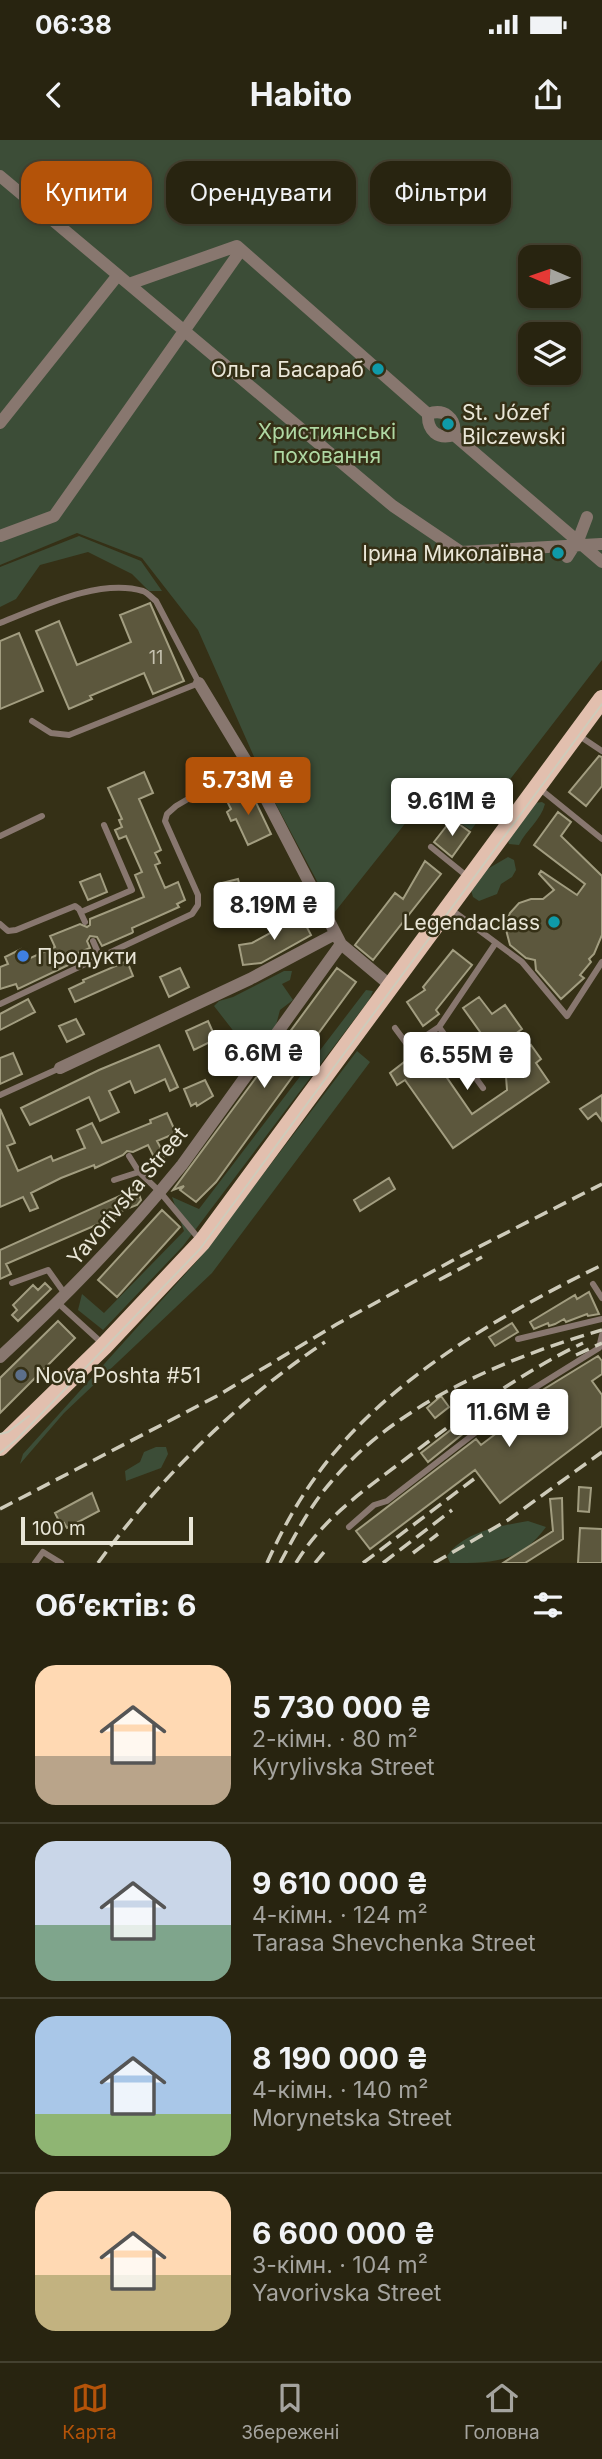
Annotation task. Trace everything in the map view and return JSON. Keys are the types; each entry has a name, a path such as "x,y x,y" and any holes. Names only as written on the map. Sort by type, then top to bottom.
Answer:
{"main road":[{"path":"0,1447 104,1346 202,1242 602,699"}],"street":[{"path":"0,176 393,506 461,552 601,544"},
{"path":"129,284 237,246 428,414 429,425 435,433 444,437 454,435"},
{"path":"0,536 54,516 241,250"},
{"path":"0,423 118,275"},
{"path":"428,414 439,412 449,415 454,424 454,435 577,547 602,562"},
{"path":"577,547 587,517"},
{"path":"577,547 586,560"},
{"path":"199,683 248,764 338,939 390,986"},
{"path":"60,1068 338,939"},
{"name":"Yavorivska Street","path":"0,1357 62,1299 182,1165 338,939"}],"lane":[{"path":"0,623 50,603 105,588 145,592 156,601 199,683 69,735 51,733 32,721"},
{"path":"576,734 602,751"},
{"path":"0,1004 192,914 198,905 198,895 165,821 167,814 248,764"},
{"path":"537,786 602,839"},
{"path":"0,836 42,816"},
{"path":"81,912 132,890 104,825"},
{"path":"431,848 469,878"},
{"path":"0,924 8,931 16,930 73,906 78,907 85,922"},
{"path":"448,908 522,962 567,1016 602,962"},
{"path":"93,941 100,957"},
{"path":"396,1028 408,1047 439,1027 495,944"},
{"path":"439,1027 483,1088"},
{"path":"0,1094 60,1068"},
{"path":"129,1156 139,1172 160,1192 202,1242"},
{"path":"114,1180 139,1172"},
{"path":"12,1283 48,1270 62,1299 104,1346"},
{"path":"593,1284 602,1298"},
{"path":"518,1339 602,1319"},
{"path":"349,1527 374,1505 387,1500 464,1441 496,1412 600,1350 602,1335"},
{"path":"35,1563 43,1552 61,1563"}],"green space":[{"name":"Християнські поховання","path":"0,140 602,140 602,660 471,830 423,801 334,913 270,793 198,630 142,558 77,533 0,565"},
{"path":"79,536 141,561 162,591 149,591 132,574 88,552 40,565 16,599 0,607 0,567"},
{"path":"534,803 545,804 540,815 519,845 509,844 507,838"},
{"path":"508,857 514,860 516,870 512,877 501,884 497,894 479,901 473,897 471,890 484,871"},
{"path":"284,971 292,971 290,980 282,984 293,1000 280,1010 275,1029 242,1067 238,1059 235,1033 214,1006 219,1001 233,997"},
{"path":"366,990 373,991 369,1000 183,1246 103,1330 78,1310 82,1294 104,1313 184,1231 172,1197 199,1209"},
{"path":"357,1051 370,1062 212,1273 64,1413 20,1464 23,1454 197,1261"},
{"path":"156,1447 166,1447 168,1454 161,1468 126,1481 125,1471 140,1462 144,1452"},
{"path":"528,1521 546,1527 526,1548 515,1554 492,1561 450,1563 447,1556 473,1535"}],"building":[{"path":"150,603 184,681 153,694 144,673 90,696 92,699 69,709 36,631 59,621 77,665 131,642 120,615"},
{"path":"19,633 43,691 0,709 0,641"},
{"path":"599,756 602,757 602,786 586,806 569,792"},
{"path":"144,772 153,793 139,799 161,850 155,853 160,863 155,865 165,888 178,882 185,900 177,904 179,907 132,928 132,933 102,946 97,937 90,936 87,941 90,948 78,953 81,959 18,989 16,984 0,989 0,967 8,964 5,957 21,949 26,960 55,947 50,936 80,924 87,927 90,925 90,919 144,897 135,875 142,872 126,836 119,839 115,830 122,827 119,820 122,819 108,788"},
{"path":"250,790 271,834 248,845 236,819 231,821 227,812 231,809 227,801"},
{"name":"Legendaclass","path":"558,812 571,822 561,836 602,876 602,935 589,959 591,962 580,975 584,978 561,999 536,970 535,960 526,958 510,945 505,926 510,913 519,903 543,899 554,890 539,874 541,871 577,895 585,884 534,845"},
{"path":"452,819 470,832 452,857 434,842"},
{"path":"425,861 441,874 373,960 355,945 395,893 403,899"},
{"path":"100,874 107,892 88,900 80,882"},
{"path":"238,879 243,898 227,903 222,883"},
{"path":"301,916 311,935 261,963 243,965 239,945 252,943"},
{"path":"453,950 472,965 436,1010 439,1014 423,1026 407,1002 425,990 423,987"},
{"path":"127,961 133,976 75,1002 69,989"},
{"path":"180,968 189,987 169,997 160,977"},
{"path":"337,968 356,982 307,1049 298,1069 216,1182 196,1202 180,1190 184,1186 173,1190"},
{"path":"479,997 492,1014 505,1005 522,1029 493,1050 463,1008"},
{"path":"28,999 35,1012 0,1030 0,1014"},
{"path":"76,1019 84,1034 67,1042 59,1026"},
{"path":"208,1021 216,1039 194,1050 186,1031"},
{"path":"159,1045 178,1087 170,1091 165,1079 135,1093 130,1081 109,1091 119,1112 100,1121 89,1097 30,1125 21,1108 99,1070"},
{"path":"531,1045 541,1059 536,1063 549,1082 453,1148 405,1080 397,1085 390,1073 425,1046 472,1114 507,1090 505,1063"},
{"path":"13,1053 22,1074 0,1084 0,1058"},
{"path":"205,1080 213,1096 197,1106 196,1103 191,1106 184,1089"},
{"path":"602,1095 602,1121 596,1113 588,1119 580,1109"},
{"path":"0,1109 15,1143 7,1146 18,1171 51,1156 53,1161 85,1148 77,1130 92,1123 102,1143 151,1123 150,1120 167,1113 176,1133 157,1141 165,1156 156,1161 148,1145 133,1152 127,1151 95,1168 94,1165 31,1193 38,1208 30,1211 23,1197 0,1207"},
{"path":"389,1178 395,1189 360,1211 354,1200"},
{"path":"137,1188 141,1200 137,1205 6,1264 11,1274 0,1279 0,1250"},
{"path":"162,1210 180,1227 117,1297 98,1280"},
{"path":"45,1283 51,1289 18,1321 12,1315 17,1310 13,1305 33,1285 38,1290"},
{"path":"589,1292 599,1314 587,1314 566,1322 564,1319 534,1329 530,1322 575,1295 577,1299"},
{"path":"58,1321 75,1338 0,1413 0,1378"},
{"path":"512,1323 518,1332 495,1346 489,1337"},
{"path":"598,1356 602,1361 602,1374 592,1381 602,1395 602,1426 500,1503 475,1470 370,1549 356,1531 476,1439 481,1445 506,1426 500,1416"},
{"path":"441,1396 449,1407 435,1418 427,1408"},
{"path":"474,1412 480,1420 428,1462 421,1453"},
{"path":"579,1487 591,1488 589,1512 578,1511"},
{"path":"92,1493 99,1511 67,1528 64,1523 61,1525 55,1513"},
{"path":"562,1498 563,1539 525,1563 503,1563 553,1531 550,1499"},
{"path":"580,1528 602,1529 602,1563 578,1563"}],"tram line":[{"path":"0,1453 17,1439 200,1249 602,704"},
{"path":"0,1434 8,1432 29,1416"}],"railway":[{"path":"0,1509 217,1396 337,1324 457,1258 602,1184"},
{"path":"439,1280 482,1257"},
{"path":"267,1563 290,1518 317,1475 344,1441 375,1410 410,1380 485,1329 602,1265"},
{"path":"280,1563 323,1491 358,1454 388,1429 420,1407 491,1370 528,1354 602,1330"},
{"path":"98,1563 147,1501 202,1443 261,1389 325,1342"},
{"path":"296,1563 320,1531 348,1503 380,1478 495,1394 583,1343"},
{"path":"576,1355 602,1343"},
{"path":"434,1563 508,1520 602,1452"},
{"path":"363,1563 474,1479"},
{"path":"383,1563 452,1510"},
{"path":"413,1553 438,1534"},
{"path":"315,1563 325,1551"}],"place":[{"name":"Ольга Басараб","path":"378,369"},
{"name":"St. Józef Bilczewski","path":"448,424"},
{"name":"Ірина Миколаївна","path":"558,553"},
{"name":"Legendaclass","path":"554,922"},
{"name":"Продукти","path":"23,956"},
{"name":"Nova Poshta #51","path":"21,1375"}]}
